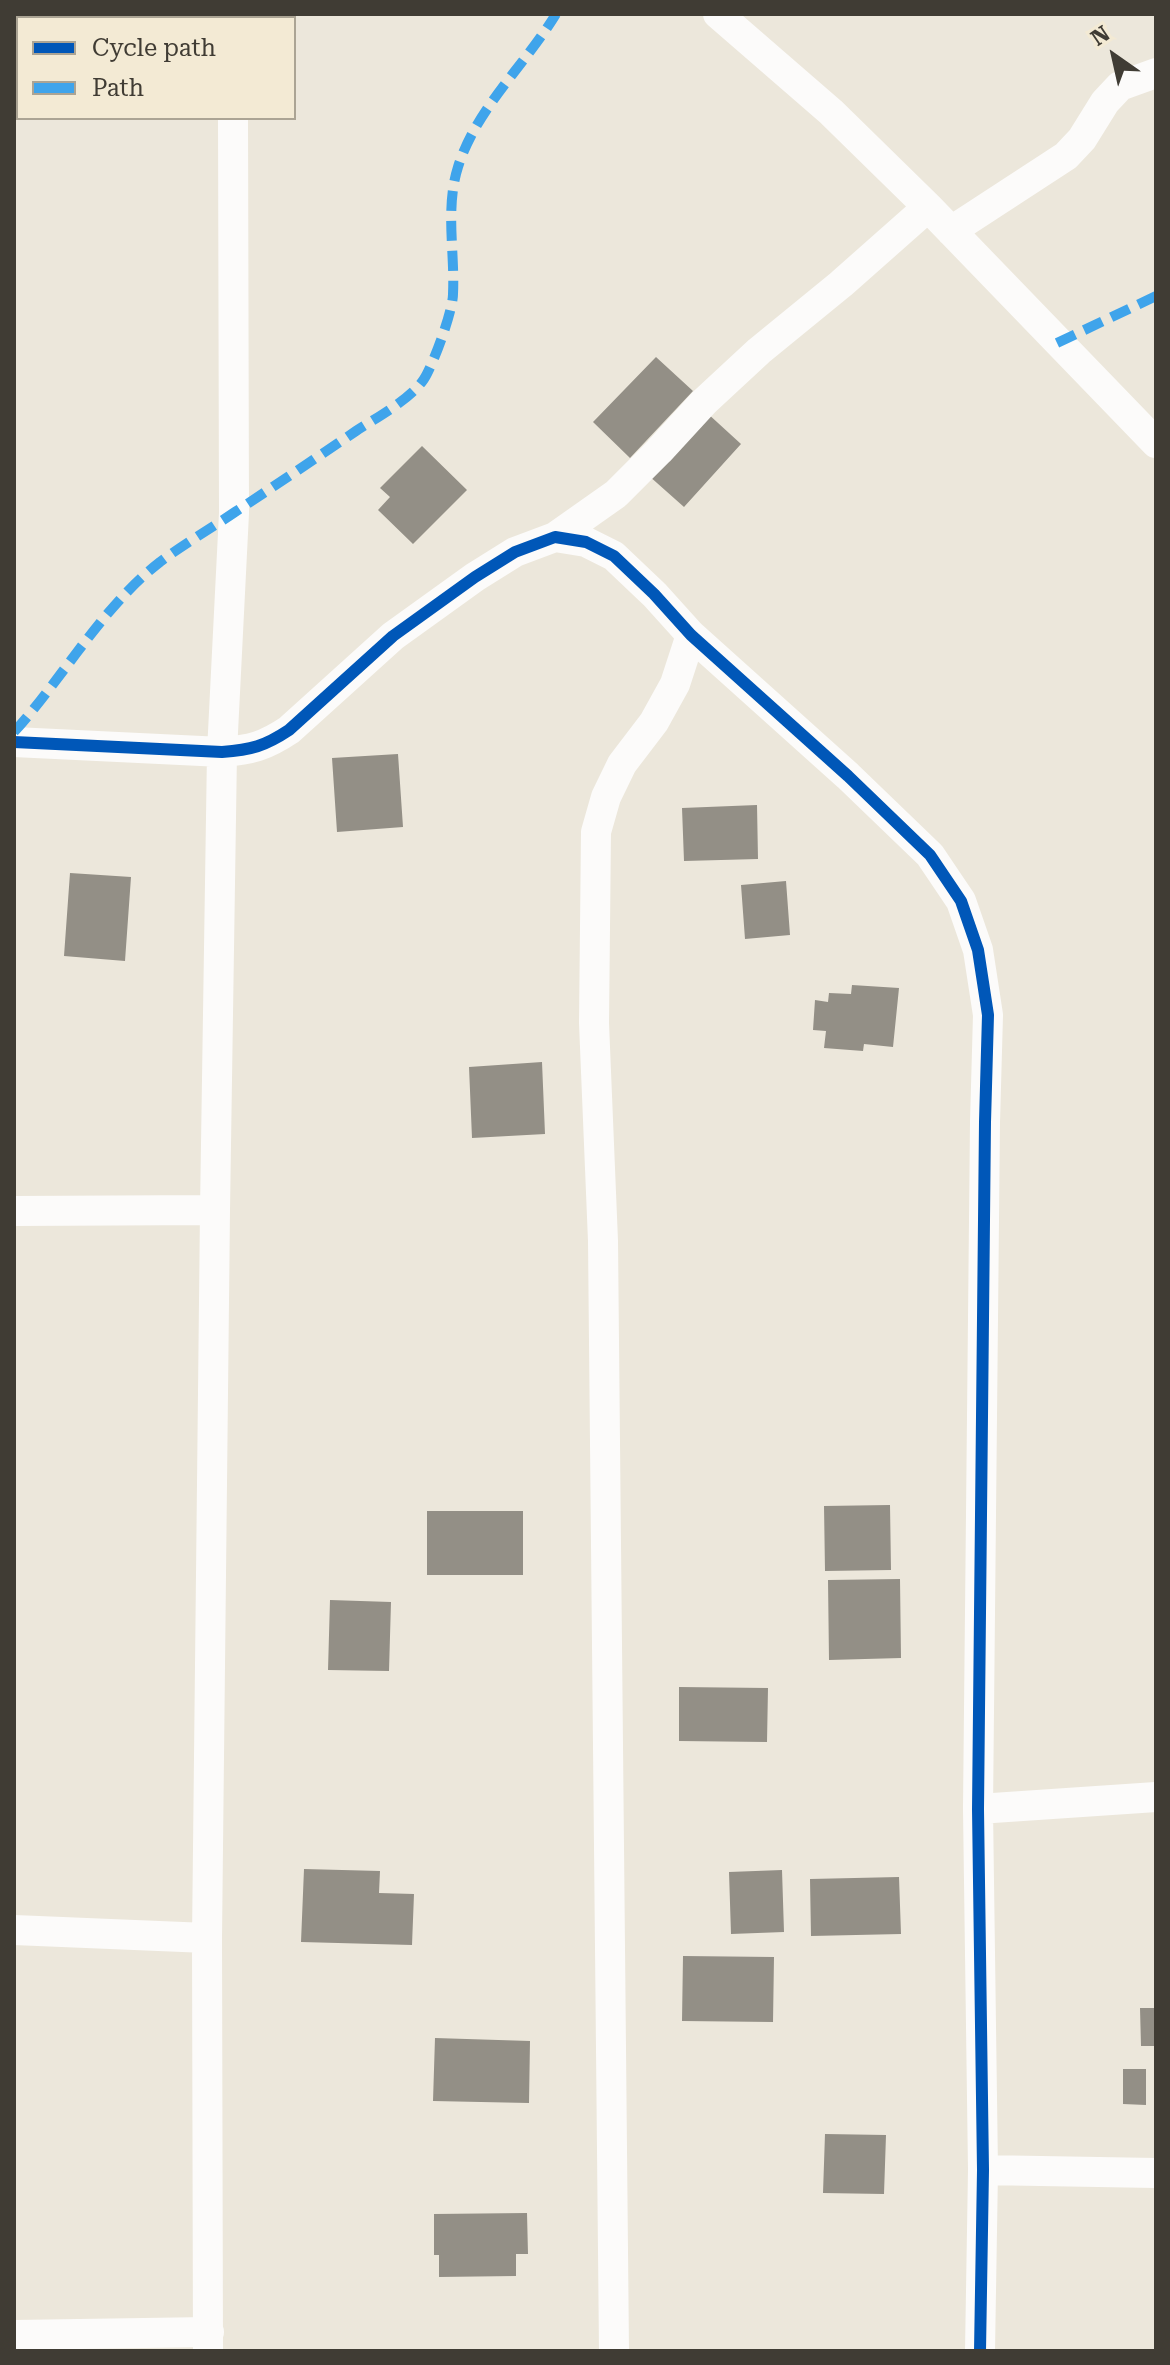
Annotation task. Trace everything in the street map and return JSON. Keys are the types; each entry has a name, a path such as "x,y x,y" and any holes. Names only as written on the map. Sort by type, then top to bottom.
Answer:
{"street":[{"path":"718,14 831,112 928,207 1156,443"},
{"path":"951,231 1066,156 1120,86 1156,73"},
{"path":"14,2335 208,2342 207,1938 215,1210 222,752 234,513 233,120"},
{"path":"14,742 222,752 253,749 272,742 393,636 475,577 515,552 555,537 616,494 704,402 759,351 928,207"},
{"path":"555,537 586,542 614,556 691,635 848,776 930,855 961,901 978,950 988,1015 978,1809 983,2170 980,2351"},
{"path":"614,2351 603,1241 594,1023 596,832 606,797 622,764 654,722 675,684 691,635"},
{"path":"14,1211 215,1210"},
{"path":"978,1809 1156,1797"},
{"path":"14,1930 207,1938"},
{"path":"983,2170 1156,2173"}],"building":[{"path":"656,357 693,391 630,458 593,422"},
{"path":"706,412 741,444 684,507 648,475"},
{"path":"422,446 467,490 413,544 378,510 390,497 380,488"},
{"path":"398,754 403,827 337,832 332,758"},
{"path":"757,805 758,859 684,861 682,808"},
{"path":"70,873 131,877 125,961 64,956"},
{"path":"786,881 790,935 745,939 741,885"},
{"path":"852,985 899,988 893,1047 864,1044 863,1051 824,1048 826,1031 813,1030 815,1000 828,1002 829,993 851,994"},
{"path":"542,1062 545,1134 472,1138 469,1067"},
{"path":"890,1505 891,1570 825,1571 824,1506"},
{"path":"427,1511 523,1511 523,1575 427,1575"},
{"path":"900,1579 901,1658 829,1660 828,1580"},
{"path":"330,1600 391,1602 389,1671 328,1670"},
{"path":"679,1687 768,1688 767,1742 679,1741"},
{"path":"304,1869 380,1871 379,1893 414,1894 412,1945 301,1942"},
{"path":"782,1870 784,1932 731,1934 729,1872"},
{"path":"899,1877 901,1934 811,1936 810,1879"},
{"path":"683,1956 774,1957 773,2022 682,2021"},
{"path":"1140,2008 1156,2008 1156,2046 1141,2046"},
{"path":"435,2038 530,2041 529,2103 433,2101"},
{"path":"1123,2069 1146,2069 1146,2105 1123,2104"},
{"path":"825,2134 886,2135 884,2194 823,2193"},
{"path":"527,2213 528,2254 516,2254 516,2276 439,2277 439,2255 434,2255 434,2214"}],"marked path":[{"path":"14,732 101,621 139,580 178,549 393,408 424,379 442,338 452,302 451,214 458,167 466,146 489,107 556,14"},
{"path":"1057,343 1156,296"}],"cycle path":[{"path":"14,742 222,752 257,746 289,730 393,636 515,552 555,537 586,542 614,556 691,635 848,776 930,855 961,901 978,950 988,1015 978,1809 983,2170 980,2351"}]}
